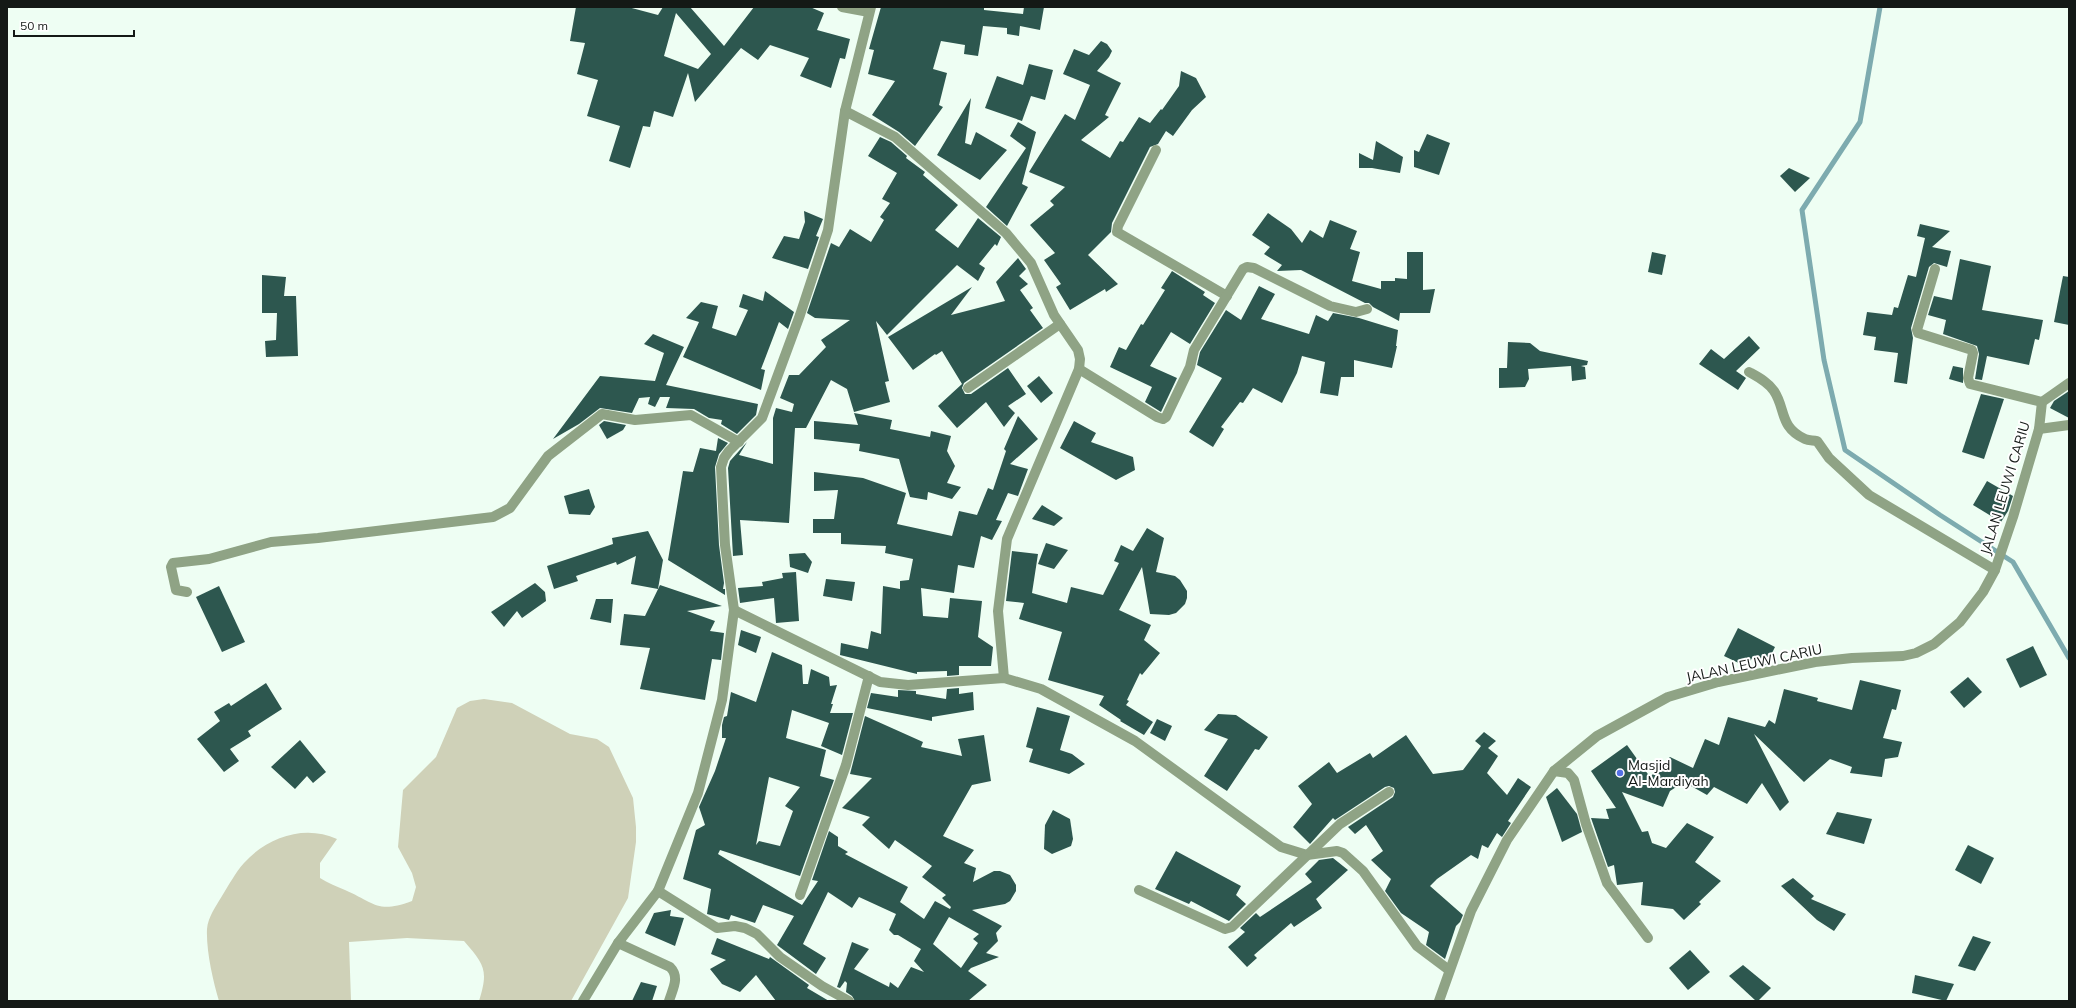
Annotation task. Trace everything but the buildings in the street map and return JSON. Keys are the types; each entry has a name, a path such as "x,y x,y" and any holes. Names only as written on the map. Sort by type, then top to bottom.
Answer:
{"street":[{"path":"583,1001 618,943 658,891 698,793 722,700 734,610 725,545 721,467 724,458 762,418 800,315 828,230 845,111 870,10 842,7"},
{"path":"845,111 895,136 1006,232 1031,263 1054,315 1078,350 1080,359 1079,369 1007,539 998,611 1004,678"},
{"path":"1156,150 1118,226 1117,232 1227,296"},
{"path":"1079,369 1157,417 1163,419 1166,417 1190,367 1194,350 1243,269 1247,267 1254,268 1330,306 1356,312 1367,309"},
{"path":"1935,269 1917,330 1918,333 1972,350 1973,353 1968,378 1970,384 2042,402 2069,383"},
{"path":"968,388 1060,324"},
{"path":"1749,372 1767,383 1774,391 1784,419 1790,428 1804,439 1817,441 1829,458 1862,490 1995,570"},
{"name":"JALAN LEUWI CARIU","path":"1439,1001 1471,911 1495,861 1539,791 1554,771 1597,736 1668,698 1718,682 1792,666 1852,658 1903,656 1920,651 1934,644 1960,622 1983,592 1995,570 2040,429 2042,402"},
{"path":"187,592 176,590 171,567 173,563 209,559 271,542 318,538 493,517 502,513 516,501 548,456 602,414 635,420 691,415 739,442"},
{"path":"2040,429 2069,425"},
{"path":"734,610 885,683 908,685 1004,678 1041,689 1135,741 1281,847 1307,855 1337,851 1343,853 1363,871 1417,946 1449,970"},
{"path":"800,895 846,764 869,676"},
{"path":"1554,771 1568,773 1574,780 1586,824 1607,883 1648,938"},
{"path":"1139,890 1225,929 1229,929 1340,824 1389,792"},
{"path":"658,891 717,928 735,926 745,928 757,934 780,957 822,986 849,1001"},
{"path":"618,943 670,966 674,971 675,978 669,1001"}],"green space":[{"path":"484,699 512,703 570,734 597,739 609,747 633,798 636,842 628,898 571,1001 479,1001 484,982 483,968 464,941 407,938 349,942 351,1001 219,1001 209,956 207,929 209,920 232,879 244,863 253,854 275,840 300,833 325,835 337,839 320,863 320,878 370,903 383,907 391,907 412,901 416,887 412,873 398,847 403,790 436,757 457,708 470,701"}],"waterway":[{"path":"1880,7 1860,122 1802,210 1824,360 1845,450 1940,515 2013,562 2069,658"}],"place":[{"name":"Masjid Al-Mardiyah","path":"1620,773"}]}
